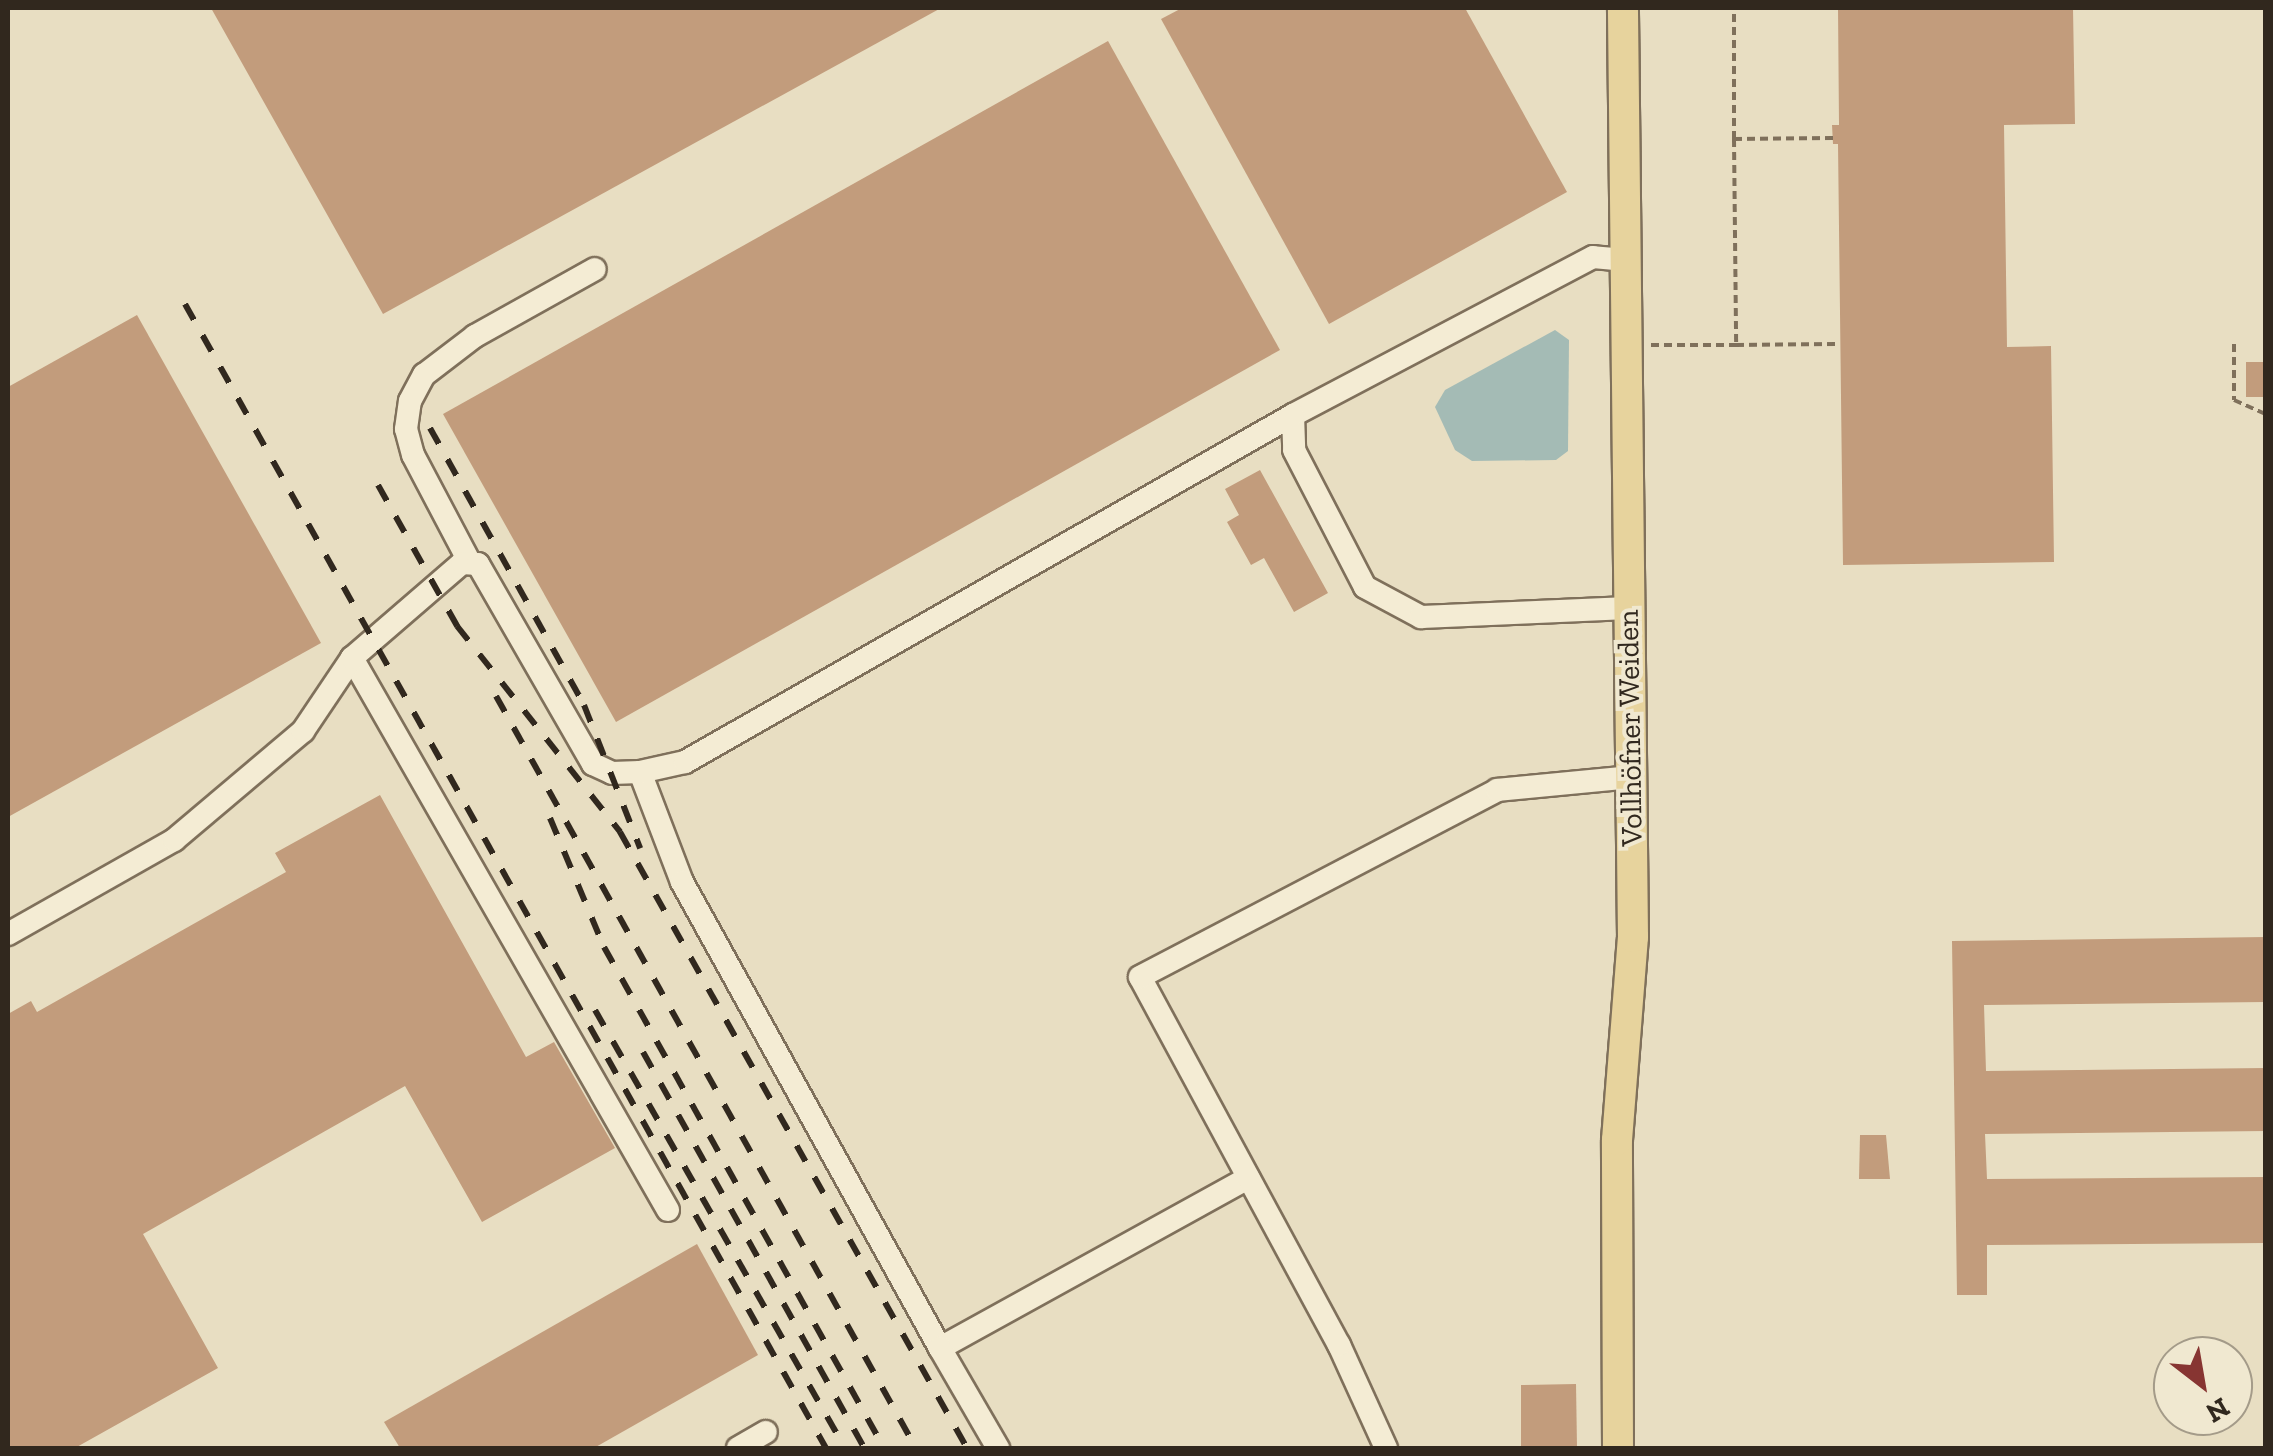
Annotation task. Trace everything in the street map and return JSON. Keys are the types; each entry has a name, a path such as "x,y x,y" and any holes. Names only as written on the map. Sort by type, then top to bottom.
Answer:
{"main road":[{"name":"Vollhöfner Weiden","path":"1618,1448 1616,1170 1632,978 1623,8"}],"lane":[{"path":"8,934 174,840 304,731 352,658 462,562 478,564 592,764 612,773 640,772 684,762 1293,415 1594,257 1626,260"},
{"path":"470,563 413,454 406,429 410,400 424,374 475,336 595,269"},
{"path":"1293,415 1294,450 1365,587 1421,617 1629,608"},
{"path":"352,658 668,1210"},
{"path":"640,772 682,882 998,1448"},
{"path":"1383,1448 1339,1346 1140,976 1497,790 1631,777"},
{"path":"940,1348 1248,1178"},
{"path":"738,1448 766,1432"}],"path":[{"path":"1734,8 1736,345"},
{"path":"1734,139 1833,138"},
{"path":"1626,345 1836,344"},
{"path":"2234,344 2234,400 2266,414"}],"water":[{"path":"1555,330 1569,340 1568,451 1556,460 1472,461 1455,450 1435,407 1445,390"}],"building":[{"path":"211,8 941,8 383,314"},
{"path":"1182,8 1465,8 1567,192 1329,324 1161,19"},
{"path":"1838,8 2073,8 2075,124 2004,125 2007,347 2051,346 2054,562 1843,565 1838,144 1833,144 1832,125 1839,125"},
{"path":"1108,41 1280,350 616,722 443,414"},
{"path":"137,315 321,643 8,817 8,387"},
{"path":"2246,362 2266,362 2266,397 2246,397"},
{"path":"1260,470 1328,593 1294,612 1264,558 1251,565 1227,522 1239,515 1225,489"},
{"path":"380,795 526,1057 554,1042 615,1148 482,1222 405,1086 143,1234 218,1368 75,1448 8,1448 8,1014 31,1001 37,1012 286,872 275,853"},
{"path":"2266,937 2266,1002 1984,1005 1986,1071 2266,1068 2266,1131 1985,1134 1987,1179 2266,1177 2266,1243 1987,1245 1987,1295 1957,1295 1952,941"},
{"path":"1860,1135 1886,1135 1890,1179 1859,1179"},
{"path":"697,1244 758,1355 594,1448 400,1448 384,1422"},
{"path":"1576,1384 1577,1448 1521,1448 1521,1385"}],"railway":[{"path":"185,304 826,1448"},
{"path":"430,428 584,705 640,848"},
{"path":"378,485 457,626 620,832 967,1448"},
{"path":"496,696 916,1448"},
{"path":"550,818 604,947 884,1448"},
{"path":"595,1010 845,1448"},
{"path":"643,1052 864,1448"}]}
